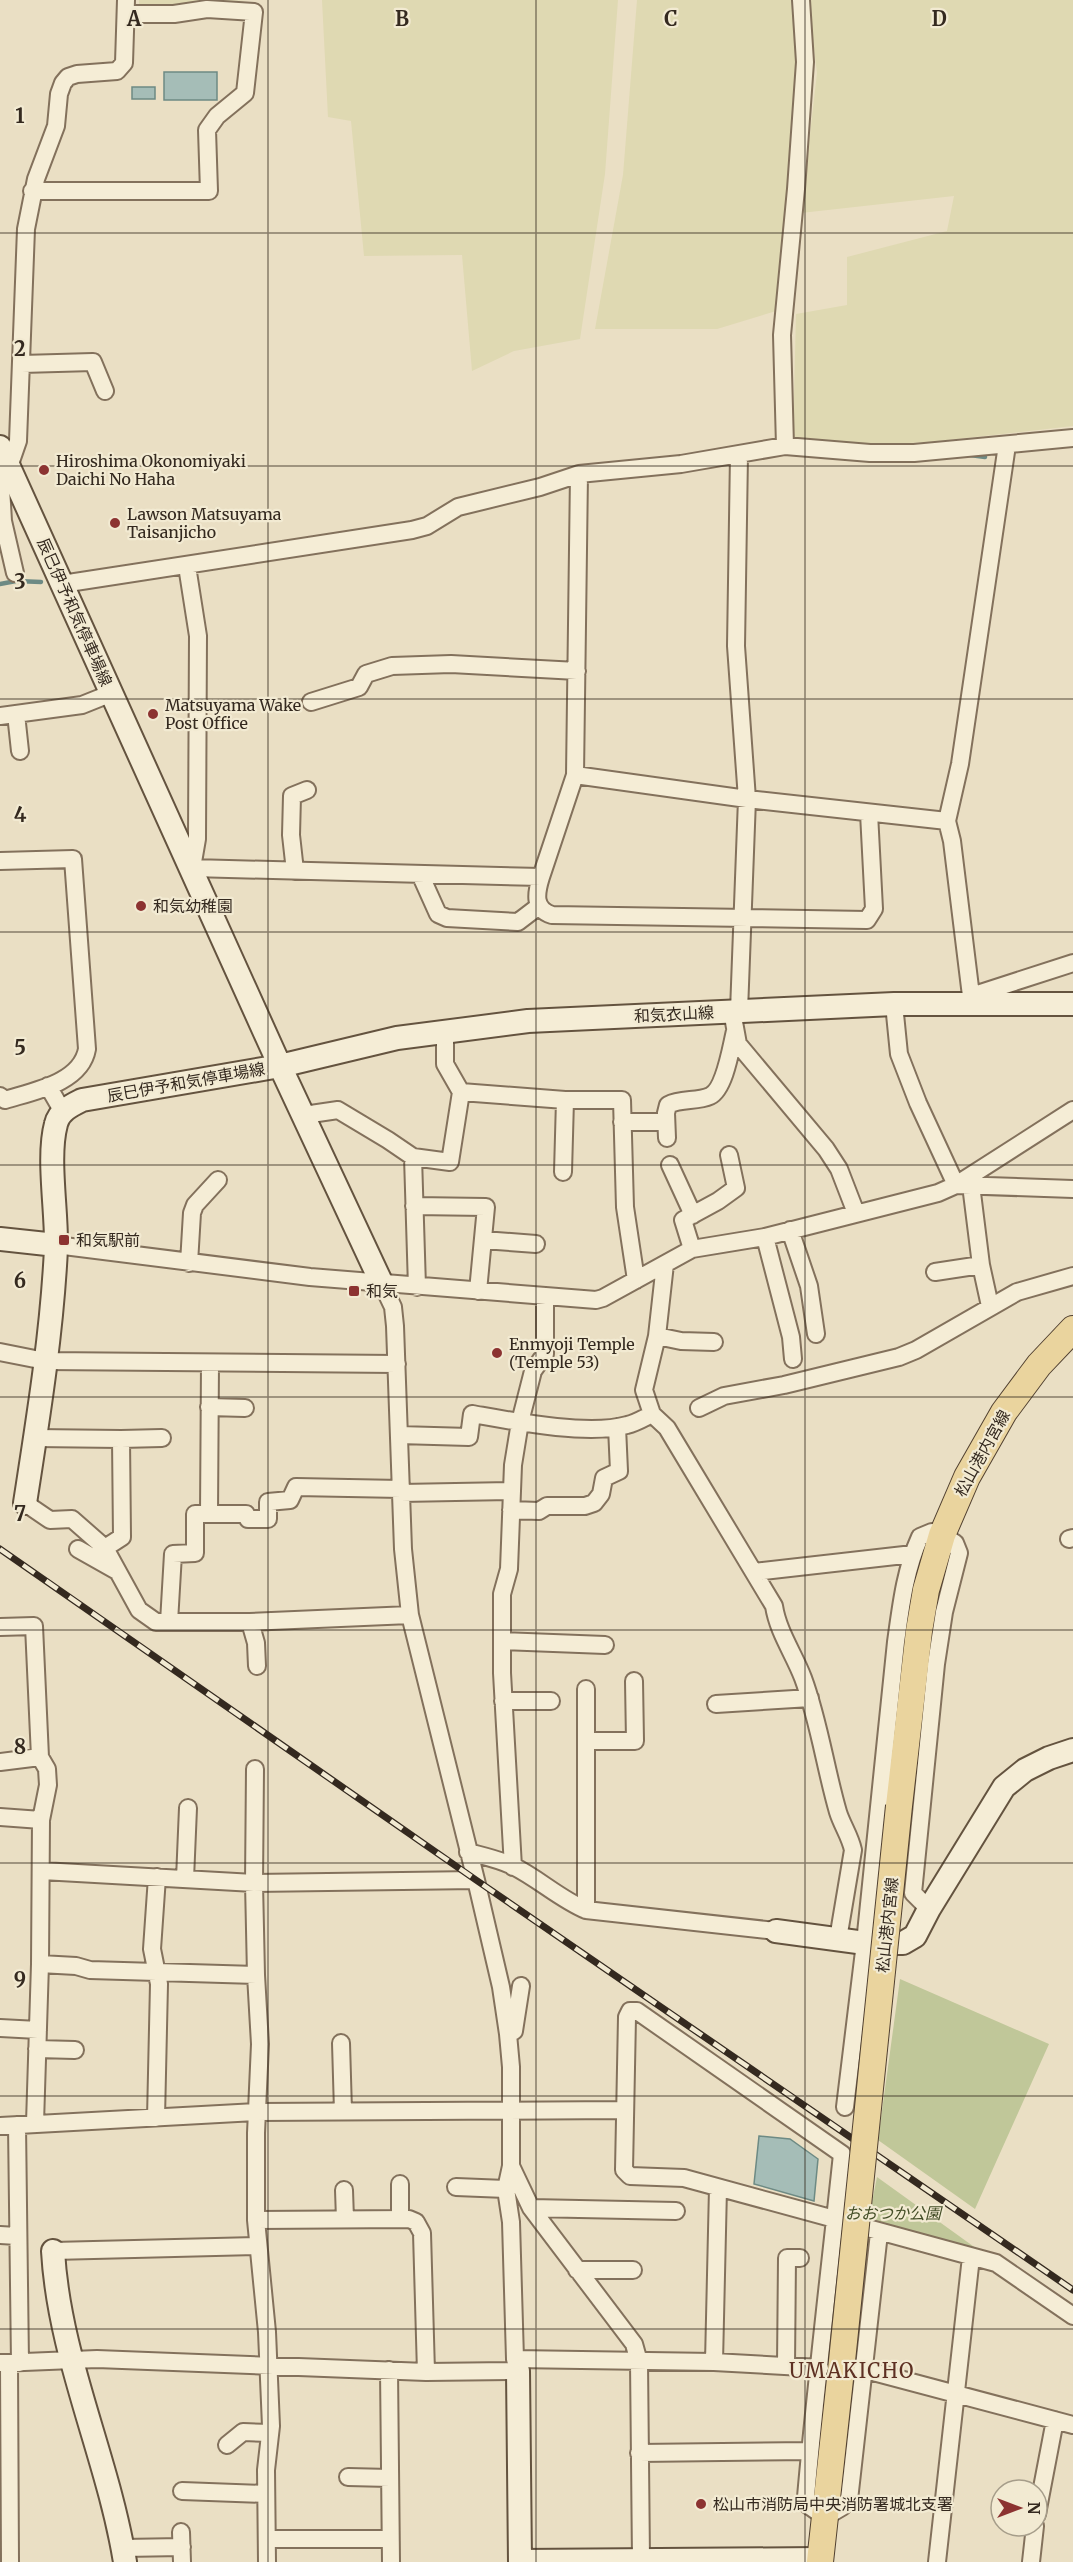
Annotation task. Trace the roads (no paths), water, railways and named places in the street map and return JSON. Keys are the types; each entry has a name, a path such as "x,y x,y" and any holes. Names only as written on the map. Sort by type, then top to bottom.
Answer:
{"main road":[{"name":"辰巳伊予和気停車場線","path":"2,463 62,584 280,1066 82,1100 63,1112"},
{"name":"和気衣山線","path":"280,1066 397,1038 528,1021 736,1017 971,1000 1073,1004"},
{"path":"280,1066 382,1284"},
{"path":"26,1503 45,1361 56,1245 53,1137 57,1119 63,1112"},
{"path":"0,1239 56,1245"},
{"name":"松山港内宮線","path":"820,2560 899,1806 919,1631 927,1590 942,1535 967,1477 1004,1412 1039,1365 1072,1332"},
{"path":"776,1931 865,1943 903,1943 915,1936 929,1909 1004,1787 1025,1770 1049,1758 1073,1750"},
{"path":"53,2251 54,2273 72,2360 116,2516 124,2555"},
{"path":"517,2365 520,2561 820,2560"}],"street":[{"path":"786,446 782,334 805,62 801,0"},
{"path":"15,573 3,521 2,463 18,441 26,229 32,191 56,126 59,94 63,83 68,77 77,74 112,72 121,68 125,57 126,7 174,14 207,9 254,12 245,93 217,116 207,130 209,191 32,191"},
{"path":"22,364 93,362 105,391"},
{"path":"62,584 412,530 427,526 458,507 540,487 579,474 648,469 786,446 870,453 914,453 1073,438"},
{"path":"1007,446 960,764 947,821 952,841 971,1000 1073,963"},
{"path":"739,455 736,645 747,799 736,1017 738,1044 826,1149 838,1169 856,1214"},
{"path":"579,474 575,775 537,891 539,906 544,912 552,915 867,920 874,909 869,813"},
{"path":"187,566 198,636 197,839 192,868 541,877"},
{"path":"311,702 359,687 366,674 392,666 451,664 577,671"},
{"path":"20,752 8,715 82,705 112,693"},
{"path":"575,775 747,799 947,821"},
{"path":"294,871 291,795 308,790"},
{"path":"0,861 73,859 87,1049 84,1061 74,1073 48,1086 5,1100 0,1096"},
{"path":"420,874 438,914 447,918 518,922 539,906"},
{"path":"894,1004 899,1054 918,1103 963,1185 990,1306"},
{"path":"622,1122 667,1130 668,1105 675,1101 710,1096 724,1077 736,1017"},
{"path":"304,1115 338,1110 413,1157 450,1162 461,1092 445,1064 445,1031"},
{"path":"48,1086 63,1112"},
{"path":"461,1092 565,1100 622,1100 625,1208 636,1280"},
{"path":"563,1172 565,1100"},
{"path":"56,1245 189,1263 382,1284 596,1300 692,1249 765,1237 963,1185 1073,1110"},
{"path":"692,1249 683,1220 718,1201 736,1188 729,1155"},
{"path":"413,1157 417,1287"},
{"path":"670,1165 693,1215"},
{"path":"189,1263 192,1213 195,1205 218,1180"},
{"path":"963,1185 1073,1189"},
{"path":"414,1206 486,1208 478,1291"},
{"path":"790,1230 809,1286 816,1334"},
{"path":"765,1237 791,1337 794,1359"},
{"path":"483,1240 536,1244"},
{"path":"665,1264 657,1336 644,1390 652,1414 667,1428 774,1606 776,1620 810,1698 838,1813 853,1850 838,1939"},
{"path":"935,1272 981,1265"},
{"path":"699,1408 724,1396 784,1385 899,1357 916,1350 1017,1292 1073,1276"},
{"path":"382,1284 393,1306 403,1549 410,1615 476,1880 501,1987 508,2034 512,2109 511,2166 506,2189 511,2222 517,2365"},
{"path":"513,1867 503,1701 502,1594 509,1569 513,1465 520,1422 533,1371 545,1354 545,1296"},
{"path":"657,1336 681,1341 714,1342"},
{"path":"0,1353 45,1361 397,1364"},
{"path":"209,1514 210,1363"},
{"path":"209,1407 245,1408"},
{"path":"399,1435 469,1437 472,1414 520,1422 590,1428 627,1425 652,1414"},
{"path":"511,1510 539,1510 547,1506 585,1506 594,1503 601,1494 604,1478 619,1471 617,1427"},
{"path":"35,1438 162,1438"},
{"path":"105,1548 122,1537 121,1439"},
{"path":"169,1622 173,1554 195,1553 195,1514 246,1515 248,1520 268,1519 268,1502 290,1500 296,1488 512,1491"},
{"path":"26,1503 50,1520 72,1519 105,1548 139,1610 156,1622 250,1622 410,1615"},
{"path":"845,2107 903,1595 913,1554 921,1537 932,1532 955,1543 959,1553 944,1612 936,1664 913,1893 929,1909"},
{"path":"78,1549 118,1572"},
{"path":"754,1572 913,1554"},
{"path":"250,1622 256,1643 257,1666"},
{"path":"0,1627 34,1626 40,1757 47,1768 48,1785 41,1820 42,1871 35,2122"},
{"path":"502,1641 605,1645"},
{"path":"586,1741 635,1741 634,1681"},
{"path":"586,1689 586,1910"},
{"path":"716,1704 810,1698"},
{"path":"503,1701 551,1701"},
{"path":"0,1762 40,1757"},
{"path":"255,1769 254,1883 260,2044 256,2133 256,2220 269,2365 267,2562"},
{"path":"185,1879 188,1808"},
{"path":"0,1817 41,1820"},
{"path":"468,1852 513,1867 586,1910 776,1931"},
{"path":"42,1871 254,1883 476,1880"},
{"path":"156,1877 152,1950 157,1973 156,2118"},
{"path":"40,1964 76,1966 90,1970 256,1975"},
{"path":"508,2034 514,2031 521,1986"},
{"path":"841,2366 835,2220 842,2154 637,2011 630,2011 627,2017 624,2110 624,2170 630,2176 684,2178 835,2220 879,2233 1002,2266 1073,2316"},
{"path":"0,2028 38,2030"},
{"path":"341,2043 343,2111"},
{"path":"37,2049 75,2050"},
{"path":"10,2562 8,2126 35,2122 258,2112 624,2110"},
{"path":"511,2166 531,2208 634,2344 639,2362 641,2559"},
{"path":"400,2184 400,2219"},
{"path":"456,2187 506,2189"},
{"path":"714,2362 718,2188"},
{"path":"344,2190 345,2219"},
{"path":"531,2208 676,2211"},
{"path":"256,2220 409,2218 416,2222 422,2233 426,2372"},
{"path":"825,2517 808,2505 806,2498 810,2451 841,2366 879,2233"},
{"path":"53,2251 257,2246"},
{"path":"937,2562 971,2257"},
{"path":"786,2366 787,2258 800,2258"},
{"path":"577,2270 633,2270"},
{"path":"9,2363 72,2360 426,2372 517,2365 639,2362 841,2366 1073,2425"},
{"path":"389,2370 390,2562"},
{"path":"1044,2478 1055,2420"},
{"path":"227,2445 243,2432 270,2433"},
{"path":"639,2453 810,2451"},
{"path":"348,2477 390,2478"},
{"path":"182,2492 266,2494"},
{"path":"1031,2562 1034,2538"},
{"path":"267,2539 390,2539"},
{"path":"124,2555 182,2547"}],"water":[{"path":"164,72 217,72 217,100 164,100"},
{"path":"132,87 155,87 155,99 132,99"},
{"path":"759,2136 790,2139 818,2159 814,2201 754,2184"}],"waterway":[{"path":"970,455 985,457"},
{"path":"0,584 16,581 41,582"}],"railway":[{"path":"0,1549 476,1880 1073,2290"}],"place":[{"name":"Hiroshima Okonomiyaki Daichi No Haha","path":"44,470"},
{"name":"Lawson Matsuyama Taisanjicho","path":"115,523"},
{"name":"Matsuyama Wake Post Office","path":"153,714"},
{"name":"和気幼稚園","path":"141,906"},
{"name":"和気駅前","path":"64,1240"},
{"name":"和気","path":"354,1291"},
{"name":"Enmyoji Temple (Temple 53)","path":"497,1353"},
{"name":"松山市消防局中央消防署城北支署","path":"701,2504"}],"district":[{"name":"UMAKICHO","path":"852,2371"}],"park label":[{"name":"おおつか公園","path":"893,2213"}]}
